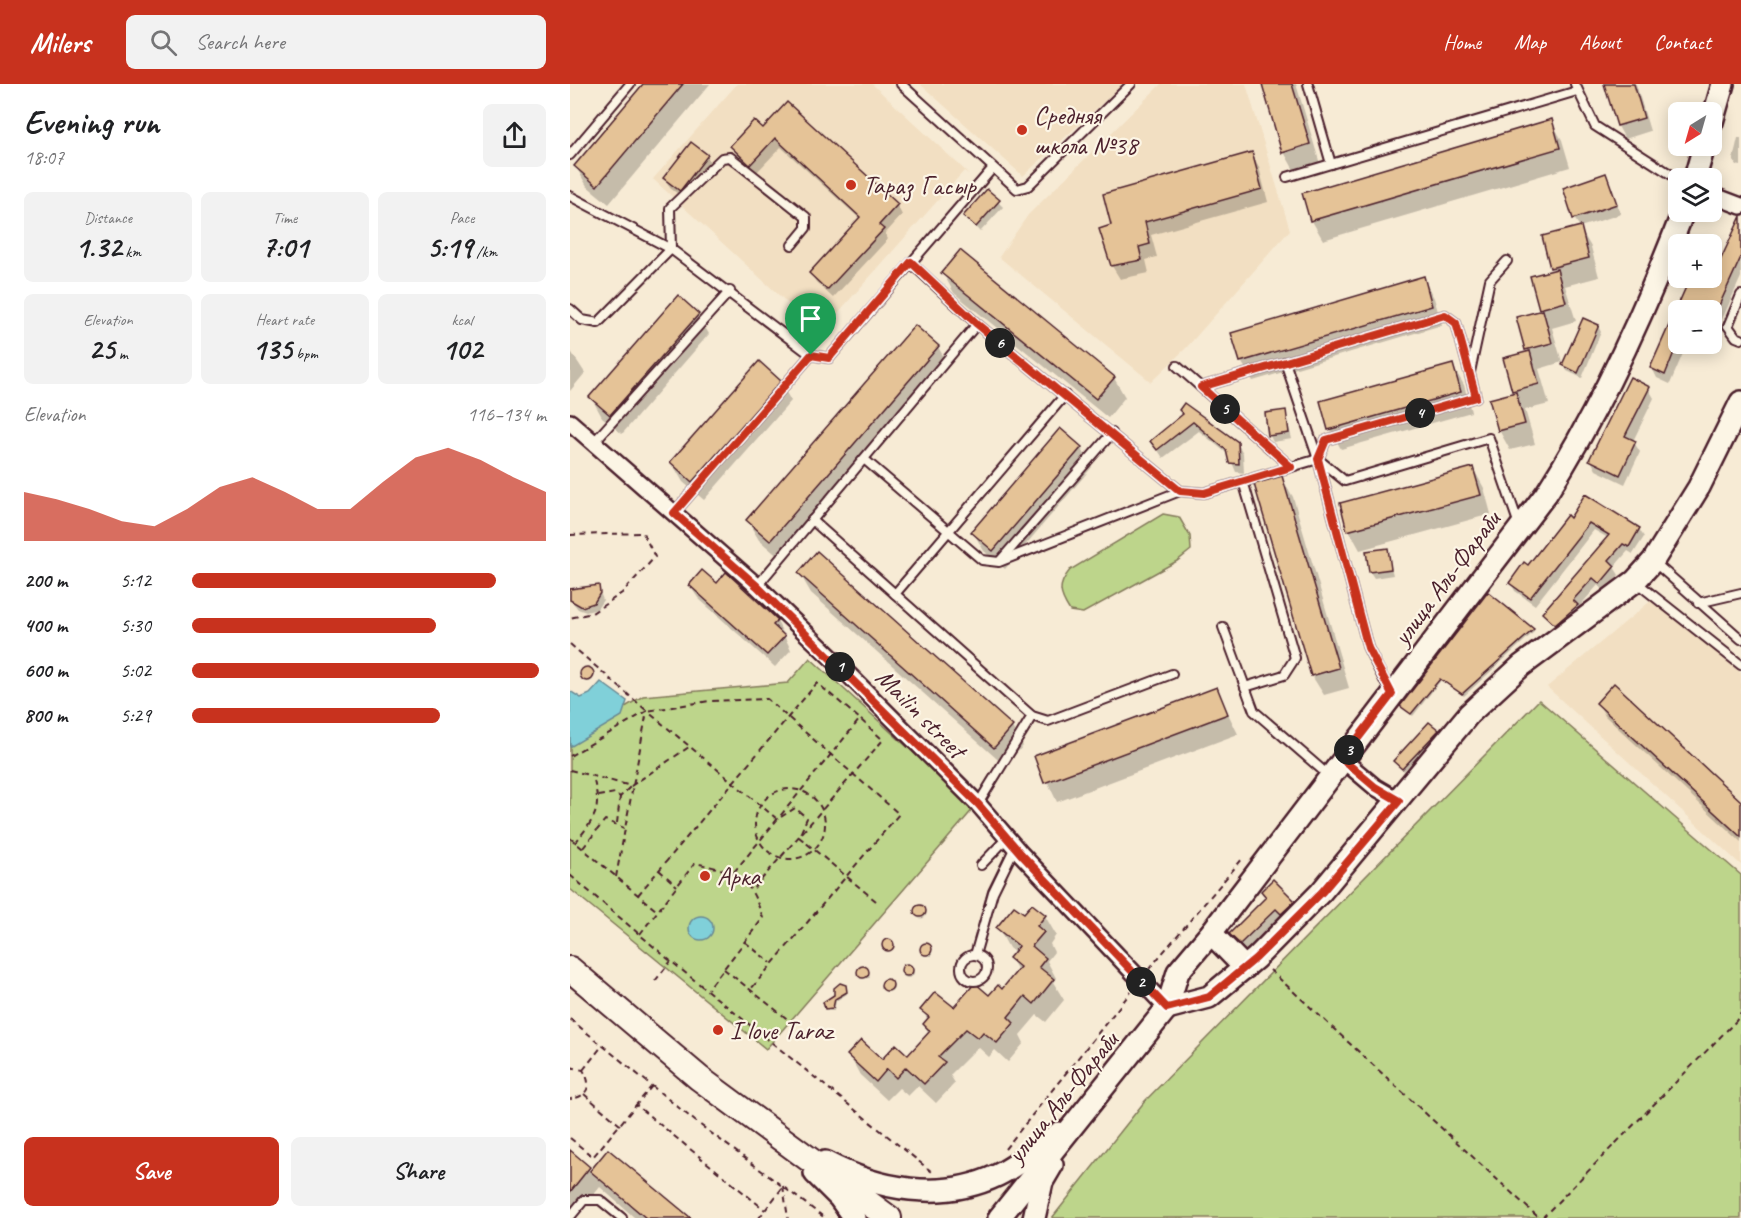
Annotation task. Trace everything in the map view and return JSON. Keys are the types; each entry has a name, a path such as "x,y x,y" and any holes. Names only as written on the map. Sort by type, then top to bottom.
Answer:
{"main road":[{"path":"1718,102 1723,84"},
{"name":"улица Аль-Фараби","path":"999,1218 1167,1008 1178,972 1211,933 1546,494 1577,446 1652,287 1679,222"},
{"path":"1167,1008 1209,997 1251,963 1322,892 1469,714 1521,666 1635,581 1653,561 1699,487 1741,402"},
{"path":"1211,933 1251,963"},
{"path":"570,969 699,1078 889,1218"},
{"path":"779,1137 846,1173 883,1184 920,1191 954,1189 999,1175 1079,1119"},
{"path":"1034,1218 1042,1182 1079,1119"},
{"path":"779,1137 839,1197 854,1218"}],"street":[{"path":"1722,199 1741,206"},
{"name":"Mailin street","path":"570,422 757,586 978,804 1011,843 1167,1008"},
{"path":"1342,759 1375,787 1399,801"}],"lane":[{"path":"570,155 630,84"},
{"path":"900,84 992,169 1017,189 1028,186 1131,84"},
{"path":"1308,84 1331,164"},
{"path":"1287,177 1576,88 1595,126 1668,173"},
{"path":"570,309 582,320 598,323 671,249 670,208 722,158 730,157 806,217 806,228 792,245"},
{"path":"570,196 671,249 730,291 811,355 829,358 992,169"},
{"path":"1470,373 1490,280 1507,261"},
{"path":"911,262 977,324 1180,491"},
{"path":"594,442 730,291"},
{"path":"1741,295 1728,326 1736,337 1741,339"},
{"path":"1201,387 1445,315 1456,323 1476,397 1326,440 1318,459"},
{"path":"757,586 977,324"},
{"path":"674,513 811,355"},
{"path":"1285,362 1318,459 1368,648 1392,694"},
{"path":"1178,366 1291,467"},
{"path":"895,594 1065,395"},
{"path":"999,562 1112,433"},
{"path":"1318,459 1345,482 1490,438 1520,526"},
{"path":"864,459 982,560 999,562 1180,491 1204,493 1318,459"},
{"path":"1243,481 1295,658 1284,675 1245,687"},
{"path":"812,520 1032,716 1048,721 1172,674"},
{"path":"1653,561 1741,639"},
{"path":"1635,581 1741,665"},
{"path":"1698,603 1741,593"},
{"path":"1222,627 1254,711 1330,776"},
{"path":"978,804 1032,716"},
{"path":"981,866 1011,843"},
{"path":"975,955 993,892 1011,843"},
{"path":"570,1217 584,1200 600,1200 622,1218"}],"path":[{"path":"570,535 643,533 655,557 622,593 592,614 570,617"},
{"path":"570,644 778,820"},
{"path":"638,895 817,683 883,740 753,889"},
{"path":"570,756 647,711 709,701 767,699 790,716 899,814 751,989"},
{"path":"616,877 626,829 631,786 647,711"},
{"path":"734,872 860,719"},
{"path":"617,823 620,797 631,786 689,747"},
{"path":"570,770 631,786"},
{"path":"575,843 598,813 598,796 593,777"},
{"path":"778,790 801,790 814,798 823,810 825,831 815,850 793,860 780,858 759,841 754,823 760,804 778,790"},
{"path":"598,796 615,793 620,797"},
{"path":"778,820 795,808 807,818 799,837"},
{"path":"598,813 605,820 617,823 626,829"},
{"path":"583,848 605,820"},
{"path":"799,837 876,901"},
{"path":"570,838 657,911"},
{"path":"1004,1151 1140,981 1243,858"},
{"path":"640,934 694,863 734,872 753,889 763,918 708,989"},
{"path":"659,870 677,886"},
{"path":"570,875 671,961 954,1189"},
{"path":"744,942 771,963"},
{"path":"655,981 671,961"},
{"path":"1251,963 1540,1218 1736,1021 1741,1013"},
{"path":"724,969 795,1026"},
{"path":"570,1019 652,1086 825,1218"},
{"path":"583,1070 603,1046"},
{"path":"570,1067 583,1070 589,1079 588,1089 584,1094 570,1100"},
{"path":"570,1138 592,1157 652,1086"},
{"path":"584,1094 620,1125"},
{"path":"636,1105 765,1210"},
{"path":"759,1218 783,1186"},
{"path":"783,1186 788,1218"}],"shaded area":[{"path":"737,84 872,84 969,174 964,171 820,333 653,179"},
{"name":"Средняя школа №38","path":"920,84 1123,84 1023,176"},
{"path":"1161,84 1246,84 1290,230 1187,347 1151,382 999,257 1028,215"},
{"path":"1653,599 1741,673 1741,865 1547,687"}],"green space":[{"path":"1163,514 1179,517 1190,536 1191,550 1177,561 1083,613 1070,611 1062,595 1061,586 1070,570"},
{"path":"810,658 974,808 766,1049 570,889 570,741 643,696 788,683"},
{"path":"1539,700 1741,875 1741,1218 1052,1218 1145,1101"}],"water":[{"path":"601,682 627,701 622,716 570,747 570,691 581,698 590,694"},
{"path":"696,916 706,916 713,923 713,933 706,940 696,940 689,933 689,923"}],"building":[{"path":"643,84 683,84 597,186 574,166"},
{"path":"1262,84 1292,84 1310,144 1282,153"},
{"path":"1604,84 1634,84 1644,118 1617,126"},
{"name":"Тараз Гасыр","path":"787,102 898,204 879,225 884,229 827,290 809,273 860,217 775,138 750,165 730,146 754,120 763,128"},
{"path":"1552,119 1560,148 1310,221 1302,193"},
{"path":"691,142 708,155 680,191 663,178"},
{"path":"1252,152 1262,189 1145,222 1150,244 1139,247 1142,260 1111,266 1099,229 1111,225 1103,194"},
{"path":"1606,173 1617,204 1573,219 1563,188"},
{"path":"987,189 1000,200 976,227 963,216"},
{"path":"1741,216 1741,257 1722,300 1680,300 1686,288 1722,288 1722,257"},
{"path":"1581,226 1589,258 1550,268 1542,236"},
{"path":"960,250 1115,377 1096,399 941,273"},
{"path":"1557,269 1566,302 1539,309 1530,276"},
{"path":"1424,276 1432,306 1240,362 1231,333"},
{"path":"678,295 699,314 610,415 589,397"},
{"path":"1543,310 1552,343 1525,350 1516,317"},
{"path":"1583,318 1599,325 1578,373 1562,365"},
{"path":"915,325 939,346 770,541 746,520"},
{"path":"1668,328 1668,354 1673,354 1665,375 1650,368"},
{"path":"1530,351 1539,384 1512,391 1503,358"},
{"path":"759,361 781,381 692,482 670,462"},
{"path":"1453,364 1461,392 1328,430 1320,401"},
{"path":"1630,377 1650,387 1625,436 1636,441 1620,475 1589,460"},
{"path":"1516,392 1525,424 1498,431 1489,399"},
{"path":"1184,403 1238,442 1239,464 1229,463 1226,450 1193,422 1157,450 1150,441 1183,414 1179,410"},
{"path":"1286,410 1289,433 1268,436 1265,413"},
{"path":"1060,428 1082,447 993,551 971,532"},
{"path":"1473,467 1481,495 1347,531 1340,503"},
{"path":"1282,476 1339,668 1311,676 1254,484"},
{"path":"1585,494 1640,528 1629,547 1623,544 1609,560 1615,566 1600,584 1593,578 1573,600 1578,605 1555,625 1542,613 1609,535 1589,523 1530,598 1509,583 1524,562 1528,565 1567,515 1570,518"},
{"path":"1388,548 1391,569 1369,572 1366,551"},
{"path":"817,551 1013,726 994,748 798,573"},
{"path":"702,570 717,583 726,572 778,620 773,625 785,636 767,655 689,585"},
{"path":"599,585 600,593 594,603 582,607 570,600 570,589"},
{"path":"1488,592 1534,629 1462,694 1440,679 1411,714 1400,706"},
{"path":"587,667 592,669 594,674 592,679 587,681 582,679 580,674 582,669"},
{"path":"1614,683 1741,801 1741,837 1596,703"},
{"path":"1217,687 1228,714 1044,783 1034,756"},
{"path":"1429,722 1439,730 1402,769 1393,761"},
{"path":"1273,879 1295,901 1281,914 1276,909 1240,944 1229,934 1266,897 1261,891"},
{"path":"1032,904 1046,915 1037,926 1044,932 1032,946 1046,958 1039,967 1054,979 1034,1004 1025,996 1008,1017 1014,1023 997,1043 983,1032 978,1038 966,1029 938,1057 945,1062 924,1084 906,1067 896,1078 887,1069 876,1082 847,1055 861,1040 882,1059 896,1044 908,1055 930,1031 923,1024 929,1017 920,1010 935,992 954,1007 975,983 989,995 998,985 1002,989 1020,967 1009,958 1019,946 996,928 1014,906 1024,913"},
{"path":"922,905 926,911 922,917 918,917 914,909"},
{"path":"890,939 894,945 890,951 886,951 882,943"},
{"path":"928,943 931,944 931,954 924,955 921,954 920,947 921,944"},
{"path":"909,964 912,965 912,975 905,976 902,975 901,968 902,965"},
{"path":"865,966 868,967 868,977 861,978 858,977 857,970 858,967"},
{"path":"889,979 892,980 892,990 885,991 882,990 881,983 882,980"},
{"path":"840,983 846,985 847,992 835,999 833,1008 825,1009 823,1002 834,995 834,988"},
{"path":"608,1149 691,1218 646,1218 590,1171"},
{"path":"570,1150 590,1167 570,1192"}],"place":[{"name":"Средняя школа №38","path":"1022,130"},
{"name":"Тараз Гасыр","path":"851,185"},
{"name":"Арка","path":"705,876"},
{"name":"I love Taraz","path":"718,1030"}],"route":[{"path":"911,262 977,324 1180,491 1204,493 1291,467 1201,387 1445,315 1456,323 1476,397 1326,440 1318,459 1368,648 1392,694 1342,759 1375,787 1399,801 1322,892 1256,958 1209,997 1167,1008 1021,854 978,804 757,586 674,513 811,355 829,358 911,262"}]}
